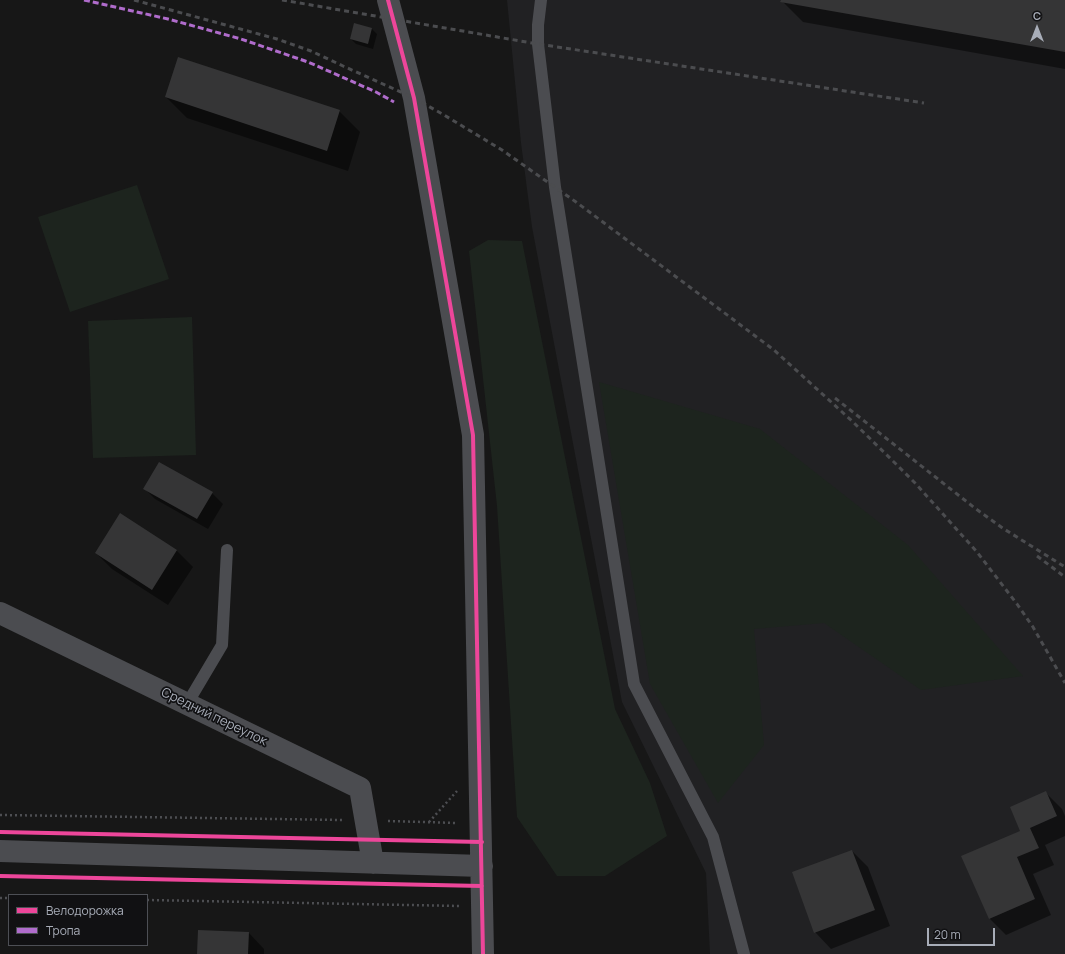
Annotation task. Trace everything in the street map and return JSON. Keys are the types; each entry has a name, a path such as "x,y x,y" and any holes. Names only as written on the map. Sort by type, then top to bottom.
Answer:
{"street":[{"path":"388,0 414,98 473,435 483,954"},
{"name":"Средний переулок","path":"0,613 360,788 373,863"},
{"path":"0,851 482,866"}],"lane":[{"path":"541,0 538,25 538,44 555,187 634,684 713,837 744,954"},
{"path":"187,704 222,645 227,550"}],"path":[{"path":"429,822 459,788"},
{"path":"0,815 481,823"},
{"path":"148,900 483,907"}],"shaded area":[{"path":"507,0 1065,0 1065,954 710,954 706,873 622,702 532,227 521,143"},
{"path":"137,185 169,279 70,312 38,217"},
{"path":"488,240 522,241 615,709 650,783 667,836 605,876 557,876 517,817 497,506 469,251"},
{"path":"192,317 196,455 93,458 88,321"},
{"path":"599,382 760,429 908,545 1023,676 921,690 824,623 754,629 764,745 718,803 650,684"}],"building":[{"path":"781,0 1065,0 1065,52 780,2"},
{"path":"354,23 372,28 368,44 350,39"},
{"path":"178,57 340,110 327,151 165,97"},
{"path":"159,462 213,492 197,519 143,489"},
{"path":"120,513 177,550 152,590 95,553"},
{"path":"1046,791 1057,816 1030,828 1039,848 1017,857 1035,899 989,919 961,856 1020,831 1010,807"},
{"path":"852,850 875,910 814,933 792,872"},
{"path":"198,930 249,932 248,954 197,954"}],"railway":[{"path":"134,0 277,39 311,51 414,98 502,150 576,202 774,350 852,421 896,464 977,552 1033,627 1065,683"},
{"path":"282,0 538,44 924,103"},
{"path":"835,398 976,509 1004,529 1065,567"},
{"path":"1037,556 1065,577"}],"marked path":[{"path":"84,0 168,19 241,39 308,62 376,92 394,102"}],"cycle path":[{"path":"388,0 414,98 473,435 483,954"},
{"path":"0,832 482,842"},
{"path":"0,876 482,886"}]}
